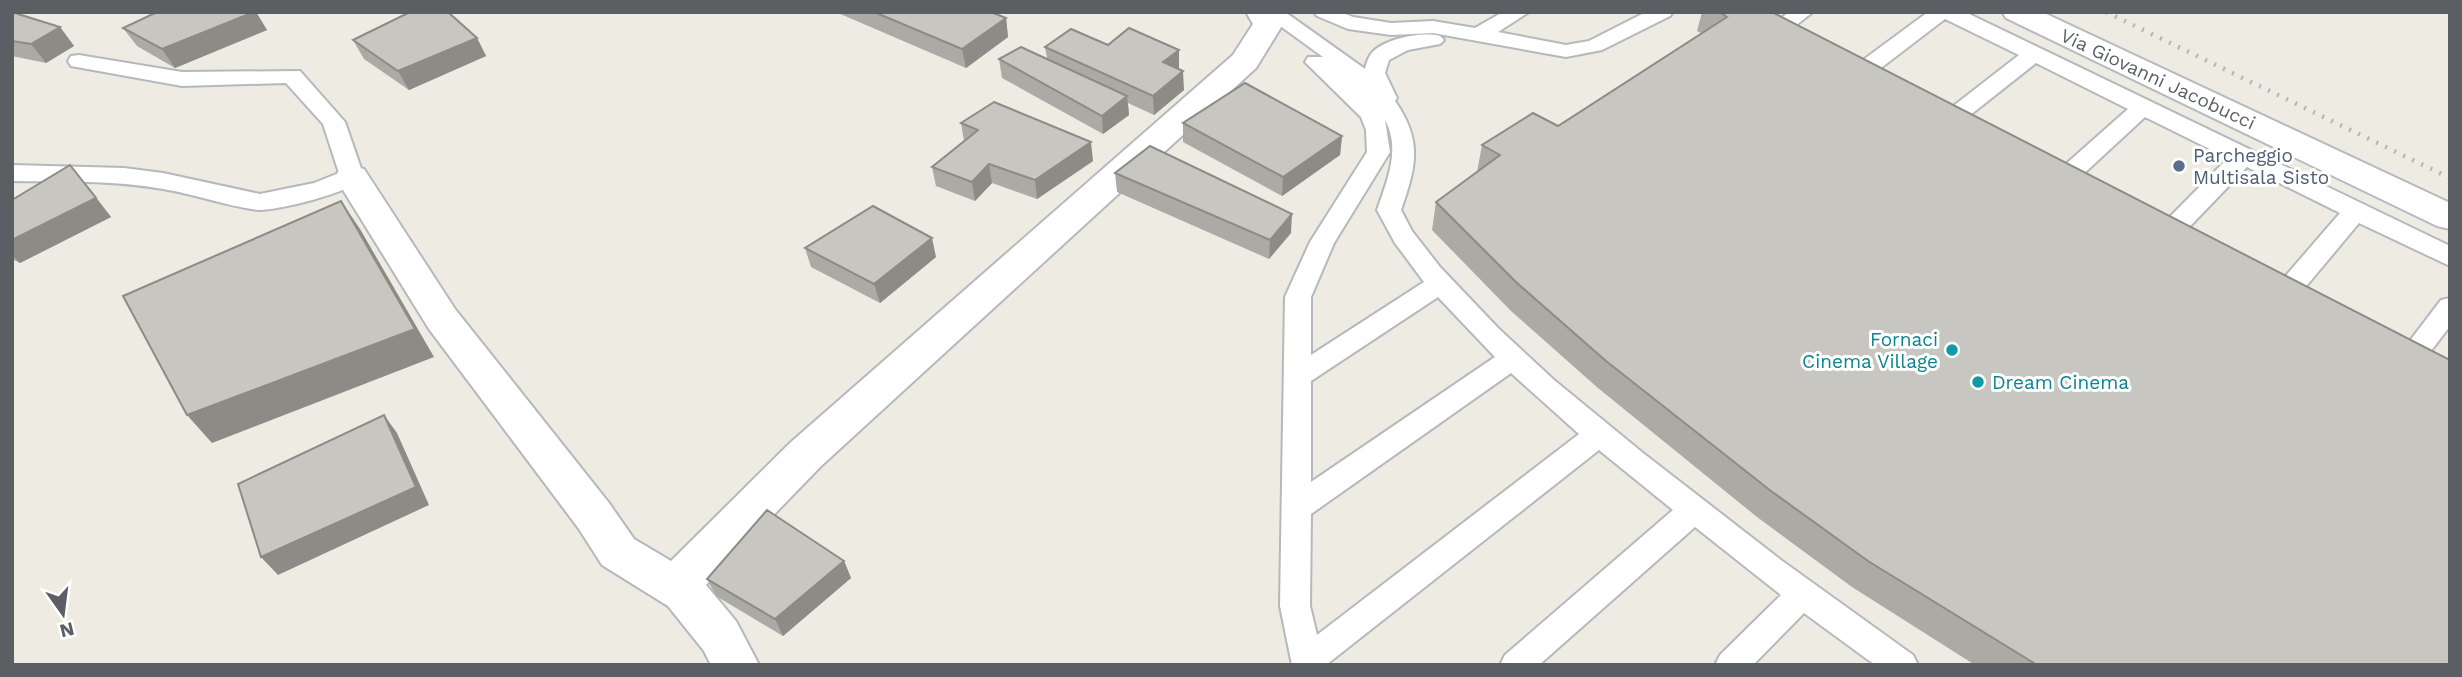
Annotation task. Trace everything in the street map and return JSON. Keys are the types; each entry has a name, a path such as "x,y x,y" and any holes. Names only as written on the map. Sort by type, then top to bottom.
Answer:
{"street":[{"name":"Via Giovanni Jacobucci","path":"2017,12 2450,217"},
{"path":"675,587 805,455 1245,61 1267,16"},
{"path":"352,177 442,319 618,551 684,592 720,636 736,665"}],"lane":[{"path":"1324,12 1348,23 1391,29 1433,27 1566,51 1595,46 1663,12"},
{"path":"1361,25 1384,12"},
{"path":"1519,12 1475,35 1403,44 1380,56 1374,73 1404,146 1399,183 1389,210 1398,230 1440,284 1511,359 1598,435 1834,619 1902,665"},
{"path":"1770,36 1804,12"},
{"path":"1852,79 1941,12"},
{"path":"1948,12 2450,257"},
{"path":"1267,16 1366,80 1393,114"},
{"path":"1267,16 1371,114 1377,130 1380,152 1322,242 1298,297 1295,606 1308,663 1598,435"},
{"path":"1747,24 1793,48"},
{"path":"1942,126 2034,54"},
{"path":"12,173 137,177 260,202 319,190 352,177 334,122 292,76 182,79 79,61"},
{"path":"1829,67 1875,91"},
{"path":"2057,185 2143,107"},
{"path":"1920,114 1965,138"},
{"path":"2162,240 2244,156"},
{"path":"2034,173 2080,197"},
{"path":"2280,302 2356,211"},
{"path":"2138,228 2185,252"},
{"path":"1298,376 1440,284"},
{"path":"2256,289 2302,313"},
{"path":"2405,366 2450,307"},
{"path":"1296,508 1511,359"},
{"path":"1516,665 1694,510"},
{"path":"1731,665 1802,594"}],"building":[{"path":"12,12 60,27 31,44 12,41"},
{"path":"157,12 254,12 162,49 123,28"},
{"path":"410,12 448,12 477,38 398,71 353,40"},
{"path":"874,12 991,12 1006,18 962,49"},
{"name":"Fornaci Cinema Village","path":"1720,12 1772,12 2450,360 2450,665 2037,665 1868,561 1771,491 1606,361 1517,283 1436,202 1500,155 1482,145 1533,113 1558,126 1727,17"},
{"path":"1129,28 1179,50 1163,62 1183,71 1153,96 1045,47 1071,29 1108,45"},
{"path":"1021,47 1127,96 1102,116 999,59"},
{"path":"1245,83 1342,136 1283,177 1183,123"},
{"path":"994,102 1091,142 1035,180 989,164 972,182 932,167 978,130 961,123"},
{"path":"1150,146 1292,214 1270,240 1115,173"},
{"path":"70,165 96,198 12,240 12,200"},
{"path":"341,201 415,329 187,415 123,296"},
{"path":"873,206 932,238 874,284 805,248"},
{"path":"384,415 416,487 261,557 238,484"},
{"path":"767,510 844,561 775,619 707,579"}],"railway":[{"path":"2106,12 2450,178"}],"place":[{"name":"Parcheggio Multisala Sisto","path":"2179,166"},
{"name":"Fornaci Cinema Village","path":"1952,350"},
{"name":"Dream Cinema","path":"1978,382"}]}
